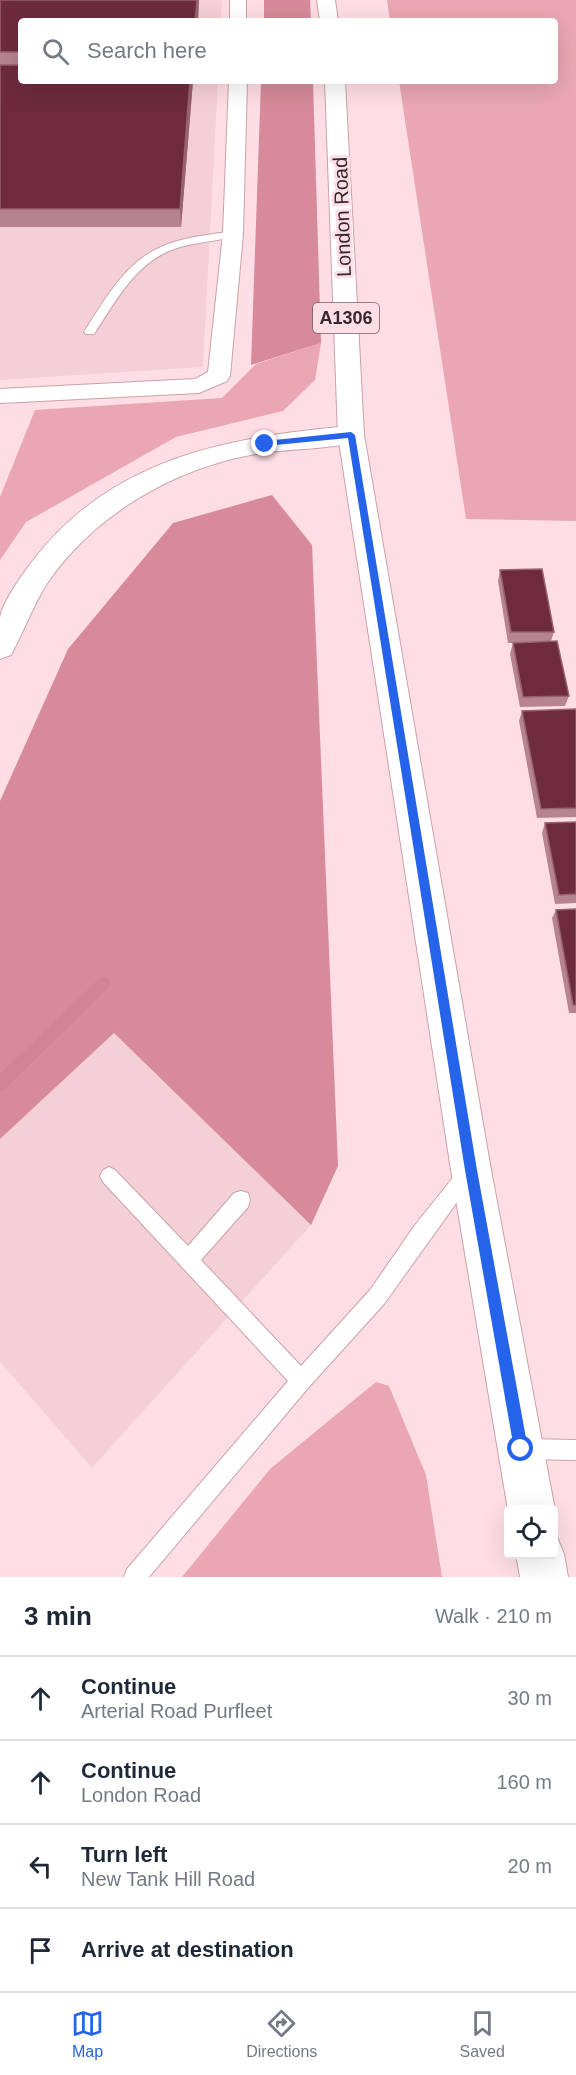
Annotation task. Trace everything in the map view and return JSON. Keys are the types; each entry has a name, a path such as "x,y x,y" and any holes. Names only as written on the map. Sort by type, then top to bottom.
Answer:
{"main road":[{"path":"326,0 329,18"},
{"name":"London Road","path":"335,84 351,435 471,1170"},
{"path":"0,647 11,621 39,573 76,531 118,498 167,472 225,452 265,444 351,435"},
{"name":"A1306","path":"471,1170 531,1505"},
{"path":"541,1559 544,1577"}],"street":[{"path":"238,0 238,18"},
{"path":"0,396 199,386 219,376 233,234 238,84"}],"lane":[{"path":"90,332 129,277 147,258 165,249 233,234"},
{"path":"135,1577 301,1381 377,1298 422,1232 471,1170"},
{"path":"109,1176 301,1381"},
{"path":"188,1260 241,1200"},
{"path":"521,1449 576,1450"}],"shaded area":[{"path":"0,0 222,0 221,18 18,18 18,84 218,84 203,367 0,380"},
{"path":"264,0 310,0 311,18 264,18"},
{"path":"387,0 576,0 576,521 466,519 399,84 558,84 558,18 390,18"},
{"path":"261,84 313,84 321,343 251,365"},
{"path":"321,343 315,380 283,411 176,437 26,522 0,560 0,497 35,410 222,398 256,364"},
{"path":"272,495 312,545 338,1166 311,1225 114,1033 0,1139 0,801 68,649 173,523"},
{"path":"114,1033 311,1225 92,1468 0,1362 0,1139"},
{"path":"376,1382 389,1386 426,1475 442,1577 182,1577 270,1469"}],"building":[{"path":"0,0 197,0 195,18 18,18 18,52 0,52"},
{"path":"0,65 18,65 18,84 190,84 180,209 0,209"},
{"path":"542,569 554,632 511,632 500,570"},
{"path":"557,641 569,696 523,697 513,643"},
{"path":"576,709 576,808 541,809 522,711"},
{"path":"576,822 576,894 559,895 545,823"},
{"path":"576,909 576,1005 573,1005 556,910"}],"waterway":[{"path":"0,1084 104,983"}],"route":[{"path":"265,444 351,435 471,1170 521,1449"}]}
